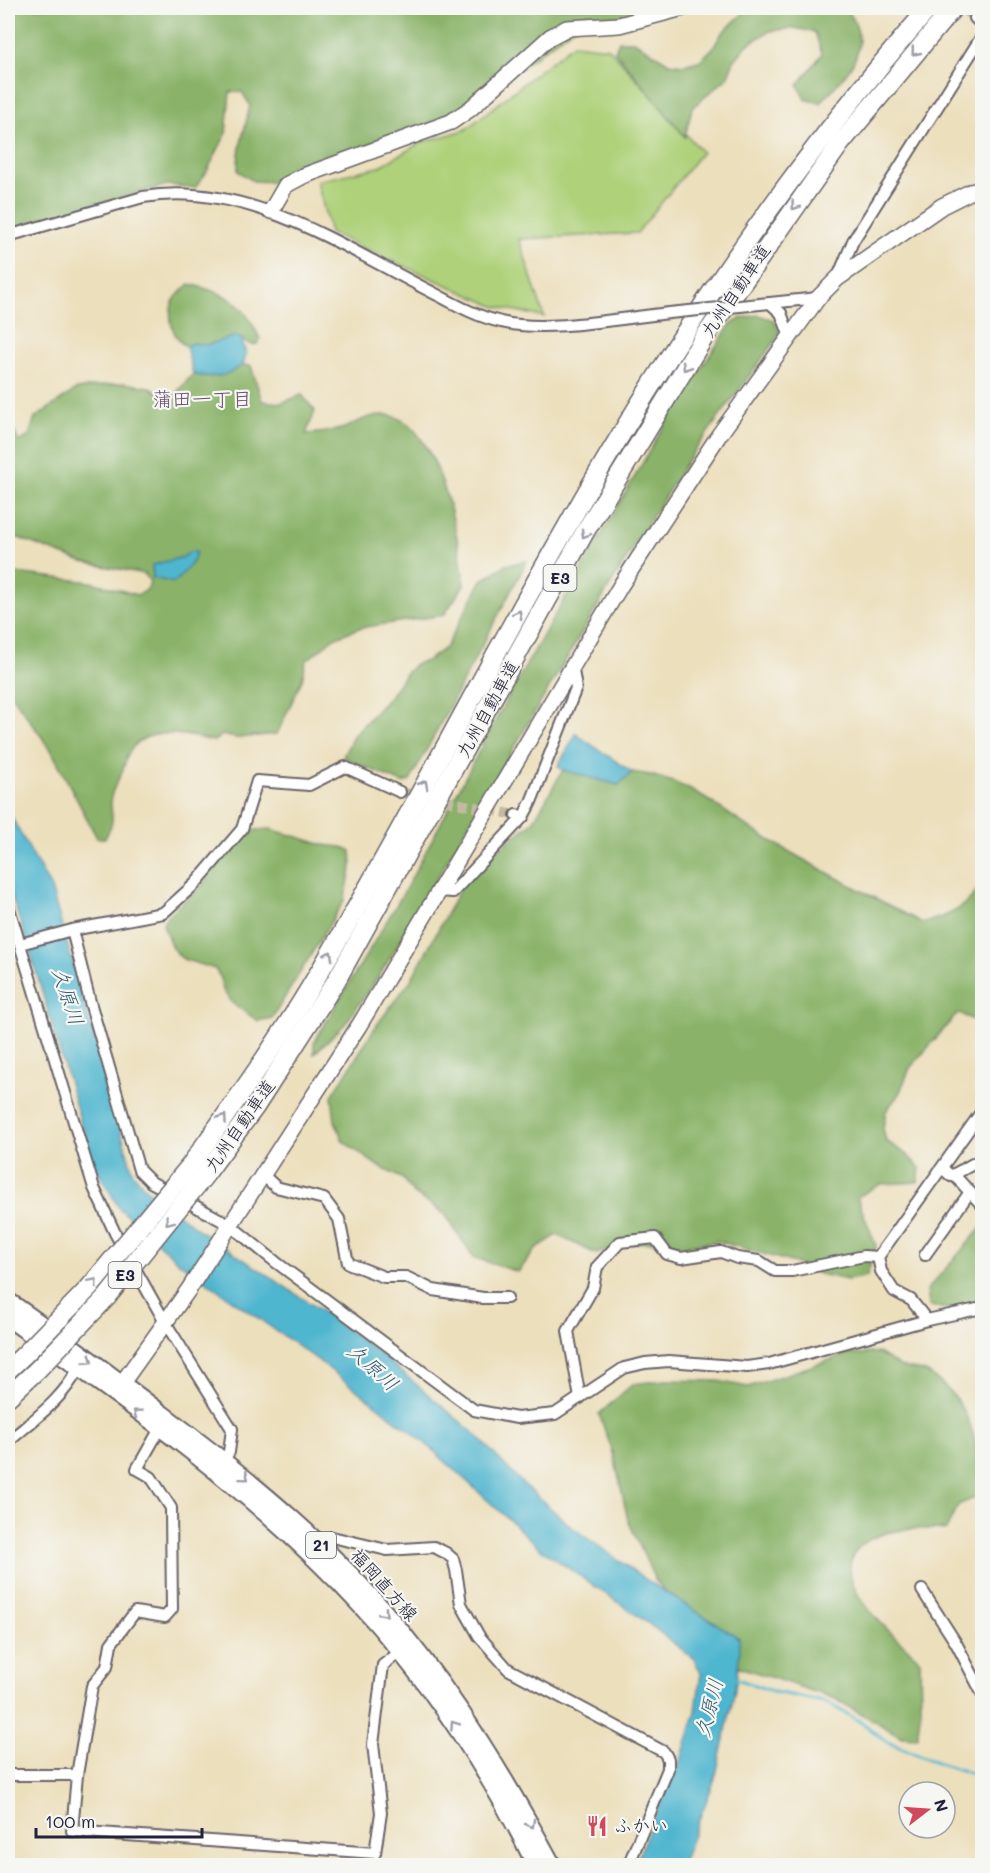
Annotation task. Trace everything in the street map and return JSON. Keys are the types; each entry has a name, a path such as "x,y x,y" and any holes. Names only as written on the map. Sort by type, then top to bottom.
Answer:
{"highway":[{"name":"九州自動車道","path":"8,1370 197,1171 319,973 569,522 688,327 736,255 825,133 929,8"},
{"name":"九州自動車道","path":"8,1397 38,1369 121,1281 197,1171 313,1020 586,530 704,339 840,144 953,8"}],"main road":[{"name":"福岡直方線","path":"8,1301 118,1390 163,1423 224,1460 318,1542 398,1628 461,1709 553,1866"},
{"name":"福岡直方線","path":"10,1323 78,1369 118,1390"},
{"name":"福岡直方線","path":"163,1423 282,1528 362,1607 400,1652 473,1751 537,1866"}],"street":[{"path":"271,211 286,185 303,176 450,122 470,110 550,37 567,28 619,25 683,8"},
{"path":"838,278 853,241 982,36"},
{"path":"118,1390 189,1289 360,1024 572,665 671,505 754,384 818,298 838,278 942,206 970,192 982,190"},
{"path":"8,237 143,197 165,193 199,194 271,211 467,310 502,322 542,325 818,298"},
{"path":"765,303 781,313 790,337"},
{"path":"438,891 453,892 520,816 576,688 572,665"},
{"path":"24,943 72,930 163,913 175,904 242,829 257,781 309,785 345,767 400,792"},
{"path":"8,905 24,943 94,1188 115,1233 165,1322 232,1428 229,1452 224,1460"},
{"path":"72,930 93,1013 139,1170 151,1182 231,1225 277,1263 474,1410 517,1418 555,1414 624,1368 669,1361 747,1367 769,1364 927,1320 982,1308"},
{"path":"927,1320 911,1300 894,1291 881,1271 878,1257 982,1111"},
{"path":"954,1175 982,1160"},
{"path":"942,1168 951,1176 954,1175 982,1205"},
{"path":"263,1175 276,1187 324,1199 339,1220 348,1263 384,1277 406,1277 433,1290 483,1298 507,1298"},
{"path":"925,1256 970,1192"},
{"path":"580,1398 567,1331 592,1288 597,1267 620,1242 655,1238 667,1254 681,1258 721,1252 737,1258 759,1261 776,1270 792,1271 864,1256 878,1257"},
{"path":"8,1442 47,1408 71,1383 78,1369"},
{"path":"163,1423 137,1469 151,1477 171,1508 172,1609 165,1617 135,1612 111,1644 107,1667 92,1686 77,1775 72,1831 375,1853 381,1813 373,1744 381,1676 383,1665 400,1652"},
{"path":"318,1542 332,1537 387,1550 434,1547 446,1553 453,1560 456,1570 461,1604 479,1636 508,1669 664,1752 668,1759 668,1769 628,1866"},
{"path":"922,1590 956,1643 982,1693"},
{"path":"8,1775 77,1775"}],"green space":[{"path":"8,8 662,8 604,20 582,21 463,112 345,155 294,170 271,182 253,181 238,171 240,146 250,105 242,92 230,92 226,134 206,173 195,188 167,185 8,229"},
{"path":"749,8 846,8 855,22 859,35 859,47 855,58 841,80 820,103 805,99 798,85 822,54 815,32 794,28 770,31 748,44 734,61 727,78 692,108 685,137 615,51 619,41 634,41 669,63 683,65 699,61 713,48 722,33"},
{"path":"573,44 609,48 702,152 637,233 519,239 544,317 494,306 330,233 317,181 379,167 420,143 465,130"},
{"path":"190,284 215,291 233,301 254,326 260,339 257,344 251,345 236,336 207,345 193,343 186,346 181,342 172,326 171,308 176,297"},
{"path":"758,315 774,320 780,334 687,461 607,590 381,973 345,1024 314,1054 314,1042 403,894 509,695 672,412 730,325 742,318"},
{"path":"243,365 251,366 262,401 281,403 302,395 315,411 306,434 337,430 365,418 386,415 404,422 420,437 433,459 452,514 464,585 444,615 359,628 334,638 306,661 302,680 277,734 236,738 222,735 214,741 183,735 161,734 141,740 129,753 113,791 112,822 109,831 105,838 97,838 51,750 8,690 8,572 91,582 138,595 147,590 150,582 145,574 82,562 8,534 8,418 19,442 29,436 35,418 77,389 124,383 149,387 170,400 193,374 219,376"},
{"path":"527,561 410,781 402,783 343,757 353,736 391,695 406,673 415,664 427,661 446,647 482,580 506,565"},
{"path":"563,770 618,785 632,772 670,781 701,796 781,847 922,923 957,910 970,899 982,882 982,1024 958,1013 910,1068 899,1094 886,1111 883,1129 886,1141 906,1154 920,1168 918,1182 881,1184 857,1197 876,1246 867,1276 848,1280 819,1274 795,1263 718,1241 683,1246 649,1242 625,1244 596,1254 557,1235 537,1248 518,1272 473,1257 445,1214 413,1193 403,1179 378,1166 343,1141 335,1121 332,1096 376,1026 411,980 469,872 533,822"},
{"path":"270,829 324,845 348,849 351,851 352,866 344,901 272,1018 258,1021 232,1003 223,990 221,978 215,969 183,959 172,948 163,924 167,916 200,887 245,831"},
{"path":"982,1227 982,1314 929,1306 927,1290"},
{"path":"878,1353 902,1367 929,1374 955,1398 971,1427 980,1477 981,1495 958,1505 946,1530 894,1531 877,1536 863,1544 853,1555 850,1570 860,1598 884,1626 920,1660 921,1709 917,1738 902,1737 836,1699 740,1667 724,1654 655,1580 628,1520 614,1456 599,1414 633,1384 666,1380 718,1381 748,1387 848,1354"}],"water":[{"path":"236,336 242,340 246,354 243,365 219,376 193,374 186,346 193,343 207,345"},
{"path":"192,551 196,552 193,562 174,583 153,578 152,565 183,557"},
{"path":"576,734 632,772 618,785 563,770 558,766"},
{"name":"久原川","path":"8,811 51,888 133,1173 146,1189 195,1227 329,1316 385,1358 476,1435 520,1481 573,1528 651,1583 739,1638 740,1652 734,1695 715,1779 681,1865 635,1865 663,1795 682,1757 696,1711 701,1673 694,1659 645,1621 542,1550 424,1442 319,1361 180,1263 119,1208 92,1161 31,954 8,886"}],"waterway":[{"name":"久原川","path":"734,1678 775,1692 825,1702 860,1721 887,1742 982,1777"}],"tunnel":[{"path":"963,8 975,18"},
{"path":"400,792 516,815"}],"place":[{"name":"ふかい","path":"597,1826"}],"district":[{"name":"蒲田一丁目","path":"202,399"}]}
